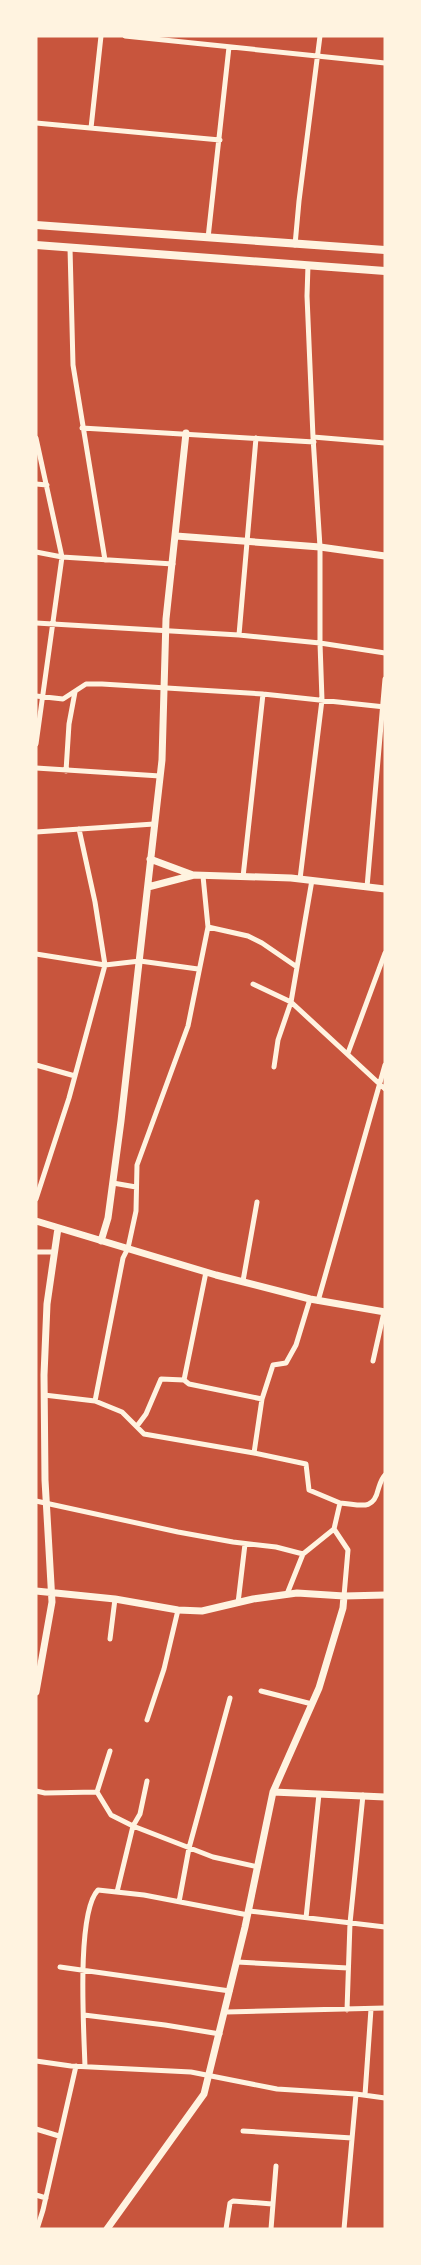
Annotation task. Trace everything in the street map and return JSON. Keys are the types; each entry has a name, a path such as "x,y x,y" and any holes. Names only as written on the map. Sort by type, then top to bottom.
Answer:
{"main road":[{"path":"36,225 385,250"},
{"path":"36,245 385,271"}],"street":[{"path":"91,128 101,36"},
{"path":"125,36 186,39 230,47 385,63"},
{"path":"295,244 320,36"},
{"path":"208,238 230,47"},
{"path":"36,123 220,140"},
{"path":"70,248 74,366 82,428 105,560"},
{"path":"300,879 322,700 320,547 313,440 308,265"},
{"path":"82,428 385,443"},
{"path":"101,1241 108,1218 113,1183 160,776 166,632 186,433"},
{"path":"36,438 62,556 39,696 36,744"},
{"path":"239,635 256,438"},
{"path":"36,484 47,485"},
{"path":"176,536 320,547 385,556"},
{"path":"36,552 105,560 173,564"},
{"path":"36,623 239,635 320,643 385,653"},
{"path":"367,887 385,679"},
{"path":"39,696 63,700 86,684 165,686 384,707"},
{"path":"66,771 69,724 75,692"},
{"path":"243,877 263,694"},
{"path":"36,768 160,776"},
{"path":"36,832 154,824"},
{"path":"36,1199 75,1076 105,964 95,902 79,829"},
{"path":"150,859 194,876"},
{"path":"148,887 194,876 203,876 300,879 385,889"},
{"path":"95,1401 123,1258 128,1248 136,1211 137,1165 188,1026 208,927 203,876"},
{"path":"274,1067 278,1040 291,1002 312,880"},
{"path":"208,927 248,936 262,943 297,967"},
{"path":"348,1053 385,953"},
{"path":"36,954 105,964 140,961 198,969"},
{"path":"253,984 291,1002 348,1053 379,1086 385,1089"},
{"path":"36,1065 75,1076"},
{"path":"318,1301 385,1065"},
{"path":"113,1183 136,1186"},
{"path":"243,1281 257,1202"},
{"path":"36,1221 206,1272 318,1301 385,1312 373,1360"},
{"path":"36,1692 52,1592 46,1504 44,1395 47,1304 58,1228"},
{"path":"36,1252 54,1252"},
{"path":"184,1380 206,1272"},
{"path":"254,1453 262,1399 273,1365 286,1363 296,1345 310,1299"},
{"path":"137,1426 146,1414 161,1379 184,1380 189,1384 262,1399"},
{"path":"44,1395 95,1401 122,1412 144,1434 306,1464 309,1490 340,1503 367,1505 372,1503 377,1498 382,1478 385,1476"},
{"path":"36,1501 245,1544 276,1547 303,1554"},
{"path":"287,1594 303,1554 334,1530 340,1503"},
{"path":"107,2229 204,2094 226,2012 273,1792 320,1688 343,1608 348,1550 334,1530"},
{"path":"238,1603 245,1544"},
{"path":"36,1591 115,1599 178,1610 202,1611 287,1594 385,1595"},
{"path":"110,1639 115,1599"},
{"path":"147,1720 164,1669 178,1610"},
{"path":"261,1691 312,1704"},
{"path":"179,1902 190,1848 230,1698"},
{"path":"110,1751 97,1792 111,1815 133,1826 213,1858 258,1868"},
{"path":"117,1892 133,1826 140,1814 147,1781"},
{"path":"36,1790 45,1793 97,1792"},
{"path":"273,1792 385,1797"},
{"path":"306,1918 319,1794"},
{"path":"347,2010 350,1924 362,1796"},
{"path":"85,2067 86,1924 94,1895 98,1890 248,1913 385,1927"},
{"path":"237,1962 348,1968"},
{"path":"60,1967 230,1991"},
{"path":"226,2012 385,2008"},
{"path":"365,2095 371,2009"},
{"path":"84,2016 165,2025 220,2034"},
{"path":"36,2061 85,2067 191,2072 278,2089 356,2094 385,2098"},
{"path":"37,2229 46,2198 76,2066"},
{"path":"344,2229 356,2094"},
{"path":"36,2130 59,2136"},
{"path":"243,2131 352,2138"},
{"path":"271,2229 276,2166"},
{"path":"36,2195 46,2198"},
{"path":"226,2229 230,2203 233,2201 272,2204"}]}
